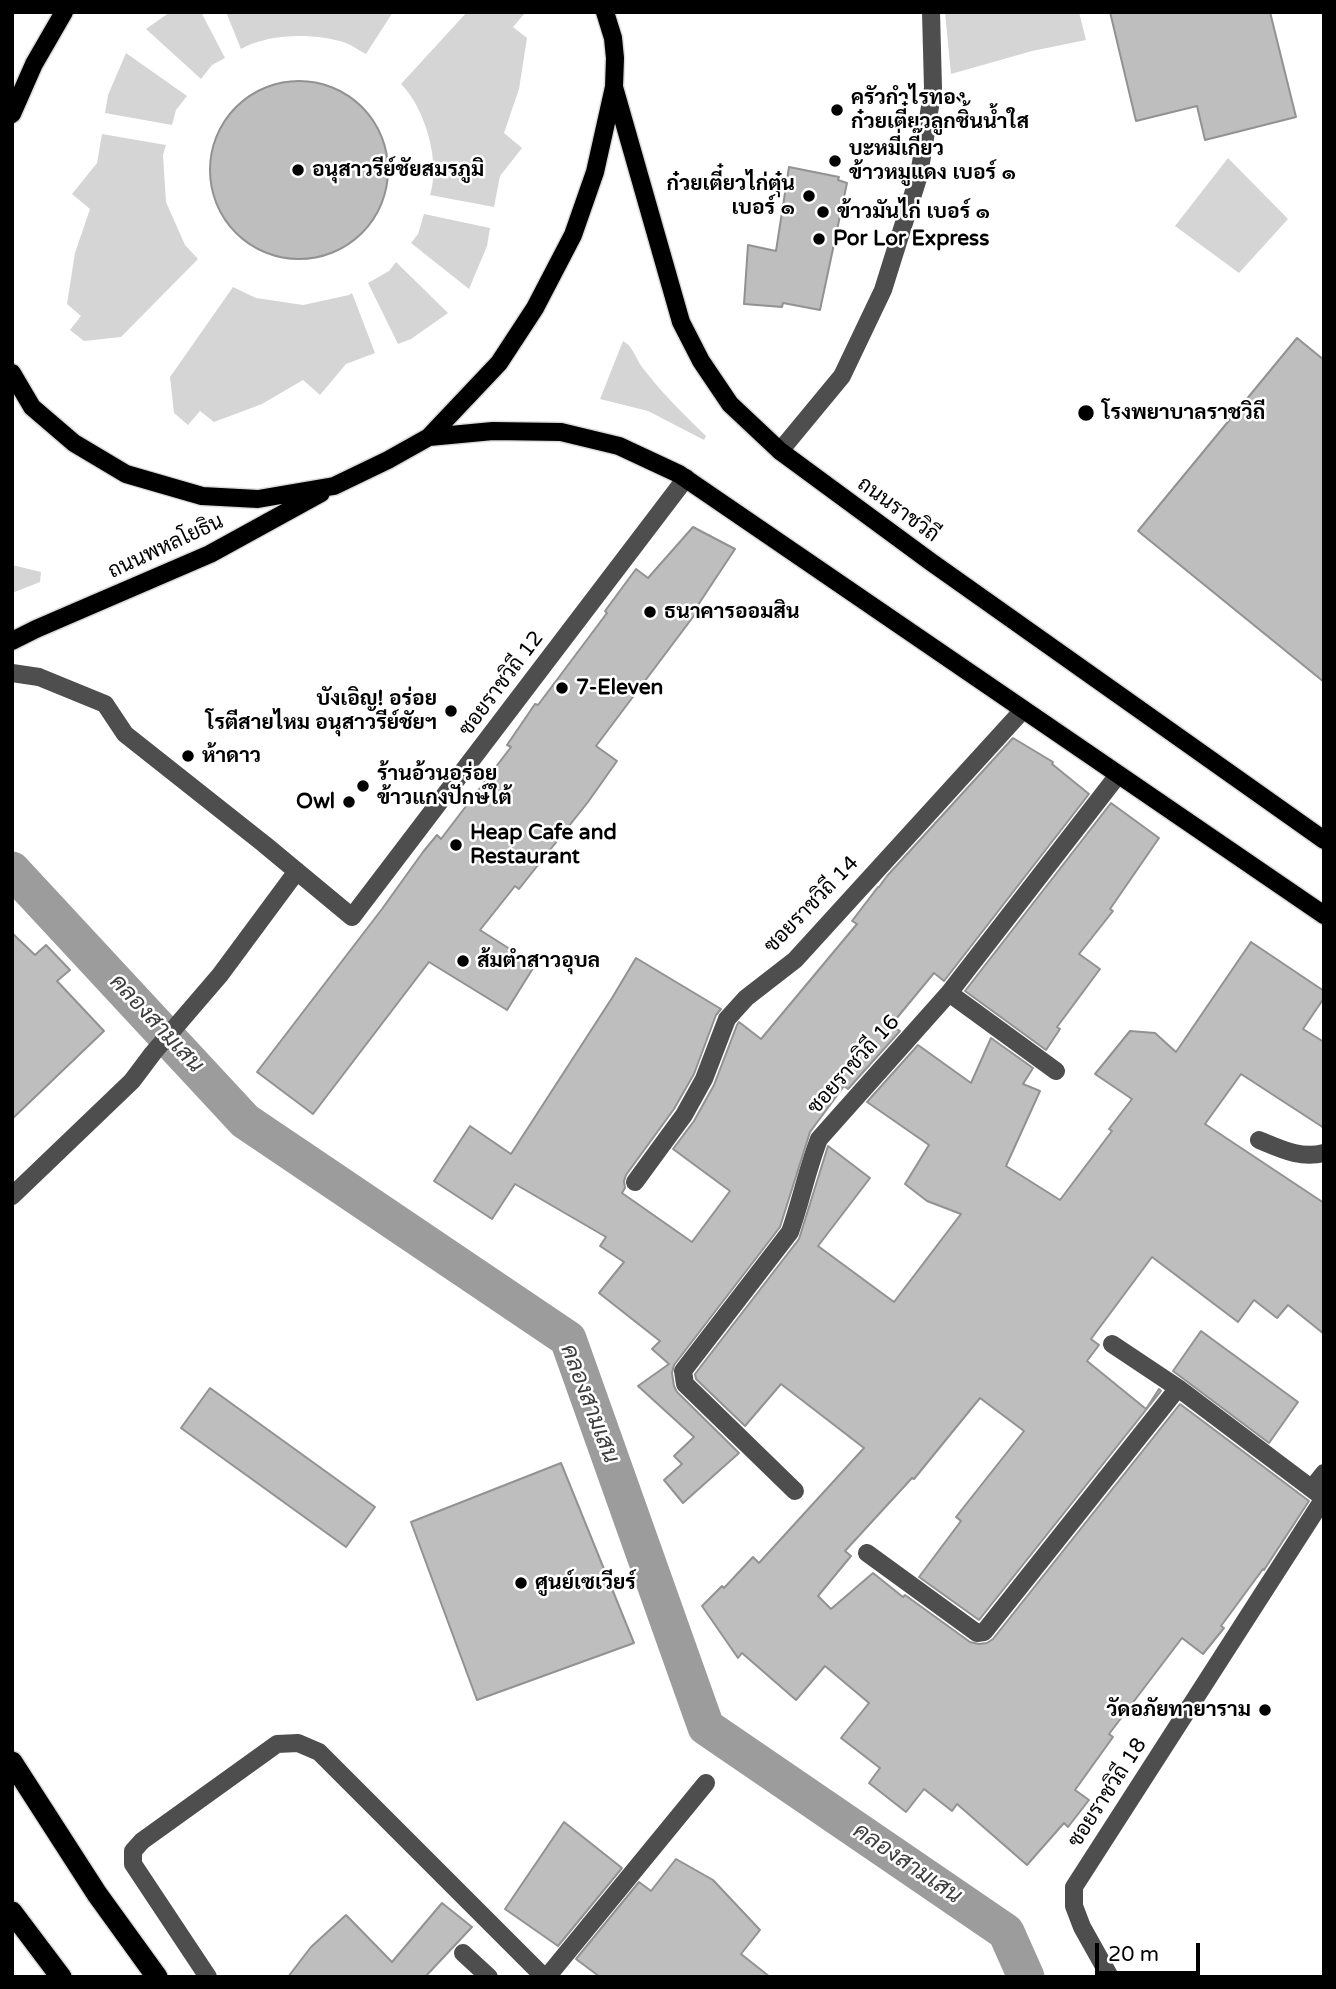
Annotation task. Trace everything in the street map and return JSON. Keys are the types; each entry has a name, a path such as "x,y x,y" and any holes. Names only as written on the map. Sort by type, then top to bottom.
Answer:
{"highway":[{"path":"12,1762 97,1894 157,1977"},
{"path":"12,1912 61,1977"}],"main road":[{"path":"12,114 34,64 64,12"},
{"path":"12,373 32,407 74,443 126,474 202,496 258,499 334,486 429,437 499,363 536,308 573,235 594,172 614,87 613,37 605,12"},
{"path":"613,37 619,12"},
{"name":"ถนนราชวิถี","path":"614,87 681,322 701,361 730,404 780,451 931,562 1324,840"},
{"path":"429,437 493,431 561,432 619,446 686,478 1324,915"},
{"name":"ถนนพหลโยธิน","path":"12,641 210,554 334,486"}],"street":[{"path":"780,451 842,376 883,290 919,175 933,88 931,12"},
{"name":"ซอยราชวิถี 12","path":"298,871 352,917 686,478"},
{"path":"12,673 39,677 105,704 125,734 298,871 220,975 132,1081 12,1196"},
{"name":"ซอยราชวิถี 14","path":"635,1182 684,1115 704,1079 727,1019 746,998 795,960 1023,710"},
{"name":"ซอยราชวิถี 16","path":"795,1491 685,1384 683,1371 790,1232 809,1162 819,1139 949,993 1118,775"},
{"path":"949,993 1056,1071"},
{"path":"1259,1140 1289,1153 1311,1157 1324,1153"},
{"path":"1112,1343 1178,1388 1320,1495"},
{"path":"867,1553 977,1633 982,1633 1178,1388"},
{"name":"ซอยราชวิถี 18","path":"1110,1977 1082,1927 1074,1906 1074,1886 1320,1495 1324,1473"},
{"path":"208,1977 133,1864 133,1851 142,1840 277,1744 298,1743 319,1752 545,1977 706,1783"},
{"path":"463,1953 489,1977"}],"shaded area":[{"path":"170,12 201,12 225,58 212,65 201,79 146,29"},
{"path":"226,12 393,12 366,54 346,43 307,36 279,37 241,49"},
{"path":"467,12 525,13 513,27 527,38 519,89 504,133 522,148 500,176 494,207 430,195 433,167 429,136 410,94 401,84"},
{"path":"945,12 1079,12 1086,40 1032,51 951,74"},
{"path":"126,53 187,96 176,110 172,125 105,113 108,95"},
{"path":"102,134 166,145 163,155 166,202 185,245 198,259 121,337 84,341 70,330 81,316 67,304 75,253 90,209 72,194 97,163"},
{"path":"1228,158 1288,219 1239,273 1175,226"},
{"path":"424,214 490,228 487,246 469,289 411,243 418,234"},
{"path":"396,262 448,313 411,339 398,344 368,283 389,271"},
{"path":"233,287 256,298 303,305 352,293 375,353 346,364 320,395 303,380 262,404 214,422 200,411 188,425 174,413 170,377"},
{"path":"623,341 657,386 706,436 704,440 648,411 600,399"},
{"path":"12,565 41,572 40,582 12,593"}],"building":[{"path":"1110,12 1270,12 1296,117 1205,140 1197,106 1136,121"},
{"path":"299,81 333,88 362,107 381,136 388,170 381,204 362,233 333,252 299,259 265,252 236,233 217,204 210,170 217,136 236,107 265,88"},
{"path":"789,167 839,177 838,180 847,183 820,310 783,303 782,307 744,304 748,245 776,251"},
{"path":"1297,338 1324,360 1324,682 1138,531"},
{"path":"693,527 735,549 694,611 696,613 596,746 617,761 519,889 515,886 480,930 535,965 507,1010 429,962 313,1114 257,1072 423,852 437,835 441,839 511,747 507,745 535,704 538,705 607,613 605,611 636,569 648,578"},
{"path":"1013,738 1053,762 1052,764 1089,794 944,981 934,973 891,1025 900,1031 848,1089 844,1086 810,1132 780,1227 674,1365 672,1373 677,1392 739,1453 683,1503 664,1480 682,1464 674,1456 694,1437 638,1386 669,1364 652,1349 660,1341 599,1293 624,1262 600,1246 606,1237 515,1184 492,1219 434,1181 470,1126 511,1154 636,958 721,1009 716,1015 694,1074 674,1109 626,1175 622,1193 692,1242 730,1191 673,1149 694,1121 714,1085 737,1025 739,1022 761,1039 857,924 852,921 887,876"},
{"path":"1111,803 1159,838 1110,909 1113,911 1079,954 1100,969 1057,1027 1060,1029 1046,1050 965,991"},
{"path":"12,933 35,955 46,945 70,970 57,981 104,1031 12,1119"},
{"path":"1251,942 1324,991 1324,998 1303,1029 1324,1042 1324,1128 1241,1074 1205,1124 1324,1203 1324,1334 1288,1305 1277,1318 1254,1300 1238,1322 1152,1257 1091,1339 1099,1345 1087,1361 1146,1409 1159,1389 1161,1391 979,1620 919,1577 961,1521 956,1517 1024,1431 980,1398 914,1479 912,1478 845,1551 851,1556 818,1596 831,1609 873,1573 903,1597 905,1595 970,1642 987,1643 993,1639 1180,1404 1309,1501 1264,1570 1221,1626 1224,1628 1203,1654 1182,1638 1109,1734 1113,1737 1075,1790 1089,1800 1068,1827 1064,1823 1027,1865 957,1804 952,1811 924,1789 906,1812 869,1783 880,1768 841,1738 869,1703 825,1666 796,1700 742,1653 738,1658 702,1606 722,1586 724,1588 753,1557 759,1563 864,1448 781,1384 745,1426 696,1379 695,1374 799,1239 828,1146 870,1178 818,1246 894,1302 961,1214 927,1201 905,1184 929,1145 867,1102 918,1045 971,1083 991,1038 1033,1068 1023,1084 1040,1091 1006,1166 1060,1200 1112,1131 1109,1129 1132,1099 1095,1074 1130,1031 1155,1033 1176,1052"},
{"path":"1201,1331 1298,1402 1269,1443 1173,1371"},
{"path":"210,1388 375,1507 346,1547 181,1428"},
{"name":"ศูนย์เซเวียร์","path":"561,1463 634,1643 477,1700 411,1522"},
{"path":"564,1822 622,1868 558,1946 505,1909"},
{"path":"676,1859 713,1880 760,1930 741,1954 770,1977 600,1977 576,1959 639,1882 651,1891"},
{"path":"442,1903 472,1927 425,1977 288,1977 311,1947 346,1915 392,1962"}],"waterway":[{"name":"คลองสามเสน","path":"12,870 245,1121 568,1339 706,1727 1006,1932 1026,1977"}],"place":[{"name":"ครัวกำไรทอง ก๋วยเตี๋ยวลูกชิ้นน้ำใส","path":"837,110"},
{"name":"บะหมี่เกี๊ยว ข้าวหมูแดง เบอร์ ๑","path":"835,161"},
{"name":"อนุสาวรีย์ชัยสมรภูมิ","path":"298,170"},
{"name":"ก๋วยเตี๋ยวไก่ตุ๋น เบอร์ ๑","path":"809,196"},
{"name":"ข้าวมันไก่ เบอร์ ๑","path":"823,212"},
{"name":"Por Lor Express","path":"819,239"},
{"name":"โรงพยาบาลราชวิถี","path":"1086,413"},
{"name":"ธนาคารออมสิน","path":"650,612"},
{"name":"7-Eleven","path":"562,688"},
{"name":"บังเอิญ! อร่อย โรตีสายไหม อนุสาวรีย์ชัยฯ","path":"451,711"},
{"name":"ห้าดาว","path":"188,756"},
{"name":"ร้านอ้วนอร่อย ข้าวแกงปักษ์ใต้","path":"363,786"},
{"name":"Owl","path":"349,802"},
{"name":"Heap Cafe and Restaurant","path":"456,845"},
{"name":"ส้มตำสาวอุบล","path":"463,961"},
{"name":"ศูนย์เซเวียร์","path":"521,1583"},
{"name":"วัดอภัยทายาราม","path":"1265,1710"}]}
